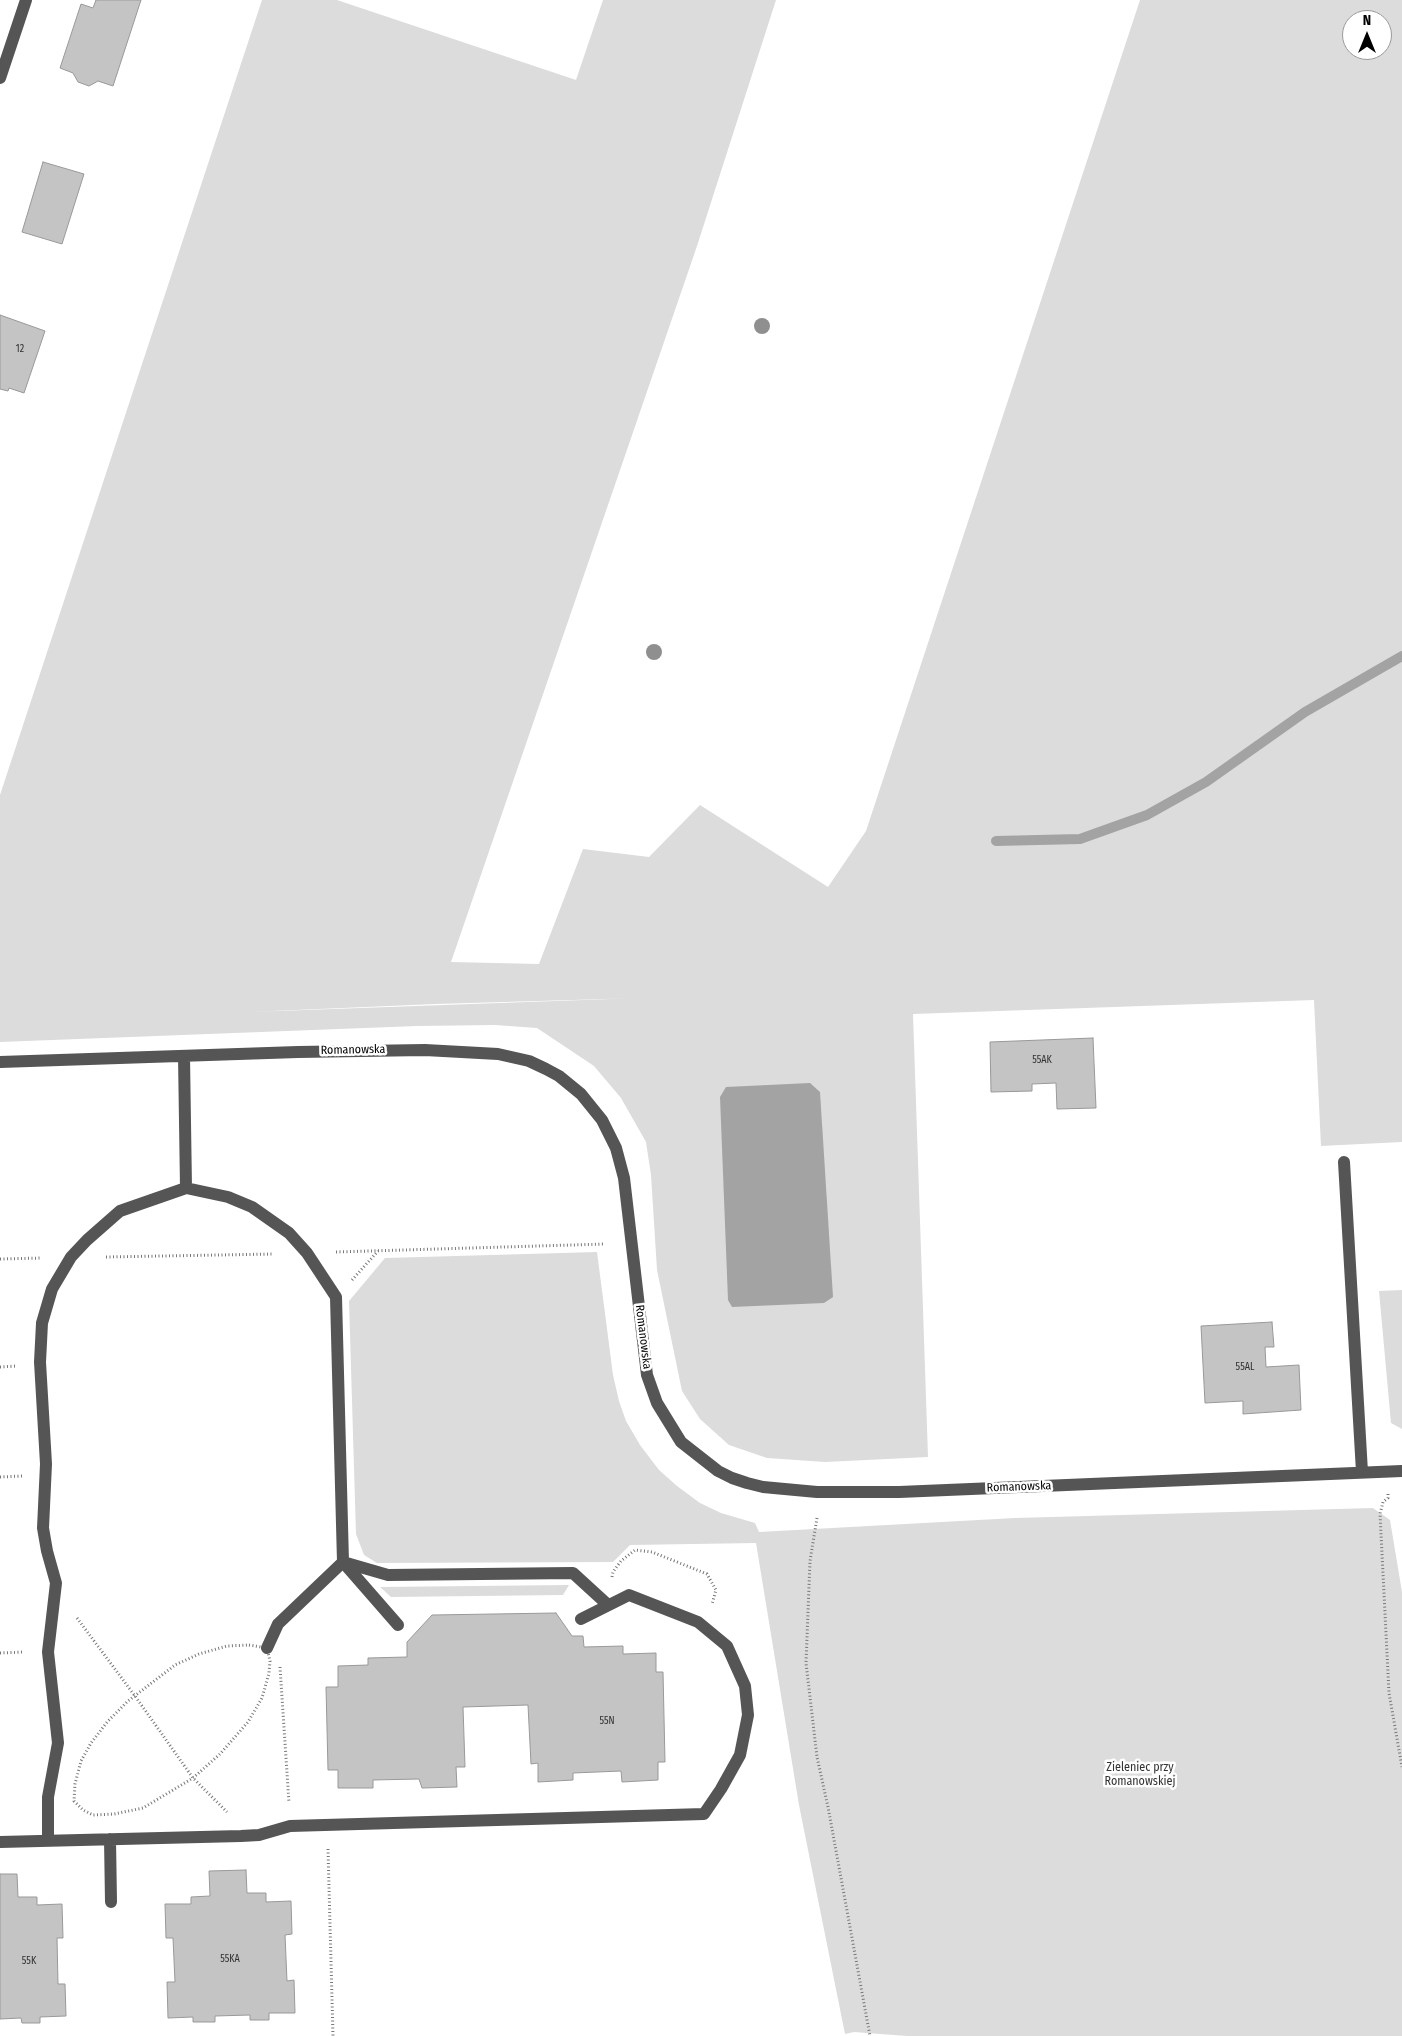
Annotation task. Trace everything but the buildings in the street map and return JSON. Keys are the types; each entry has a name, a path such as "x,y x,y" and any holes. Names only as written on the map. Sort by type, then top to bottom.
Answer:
{"street":[{"path":"0,78 26,0"},
{"name":"Romanowska","path":"0,1062 379,1050 456,1050 498,1054 529,1061 546,1069 571,1085 602,1120 616,1148 621,1164 647,1375 657,1403 681,1442 706,1462 732,1478 763,1487 833,1493 899,1492 1402,1471"},
{"path":"184,1056 186,1188"},
{"path":"1344,1162 1362,1472"},
{"path":"48,1840 48,1797 58,1743 48,1652 56,1583 43,1528 46,1464 40,1362 42,1323 52,1289 71,1257 82,1244 120,1211 186,1188 228,1197 252,1207 289,1233 307,1253 336,1297 343,1562 398,1626"},
{"path":"343,1562 388,1575 573,1573 608,1605"},
{"path":"267,1648 278,1624 343,1562"},
{"path":"0,1842 241,1836 259,1835 290,1826 704,1814 740,1755 748,1715 745,1686 727,1646 698,1622 629,1595 581,1619"},
{"path":"110,1839 111,1902"}],"path":[{"path":"596,1244 606,1244"},
{"path":"336,1297 379,1251"},
{"path":"1388,1471 1388,1498 1383,1502 1380,1514 1389,1693 1402,1767"},
{"path":"817,1518 810,1562 806,1663 817,1757 870,2036"},
{"path":"608,1605 613,1572 621,1561 635,1550 652,1552 707,1574 716,1590 713,1604 698,1622"},
{"path":"55,1597 63,1601 135,1696 193,1778 235,1819 241,1836"},
{"path":"278,1624 290,1826"},
{"path":"249,1645 267,1648 270,1661 269,1673 258,1706 248,1722 220,1754 193,1778 143,1808 114,1814 93,1815 83,1810 74,1801 75,1784 81,1761 91,1743 108,1722 135,1696 175,1665 199,1654 227,1646 249,1645"},
{"path":"327,1826 333,2036"}],"green space":[{"path":"262,0 337,0 576,80 603,0 776,0 697,246 451,962 539,964 583,849 649,857 700,805 828,887 866,831 1140,0 1402,0 1402,1142 1321,1146 1314,1000 913,1014 928,1457 825,1462 767,1458 729,1445 700,1419 682,1391 657,1270 651,1175 646,1142 621,1098 594,1066 537,1028 495,1025 417,1026 0,1042 0,795","holes":["634,998 249,1012 436,1004"]},
{"name":"Zieleniec przy Romanowskiej","path":"597,1252 613,1375 626,1421 640,1445 659,1470 677,1486 700,1503 721,1513 755,1523 759,1532 1015,1518 1373,1508 1390,1520 1402,1592 1402,2036 907,2036 854,2032 845,2034 799,1805 756,1543 630,1545 613,1562 377,1563 364,1555 356,1534 349,1301 385,1258"},
{"path":"1402,1290 1402,1429 1391,1423 1379,1291"},
{"path":"569,1585 563,1595 391,1597 380,1587"}],"shaded area":[{"path":"810,1083 820,1092 833,1297 824,1303 732,1307 728,1300 720,1097 726,1087"}],"waterway":[{"path":"996,841 1080,839 1147,815 1206,782 1305,712 1402,656"}]}
